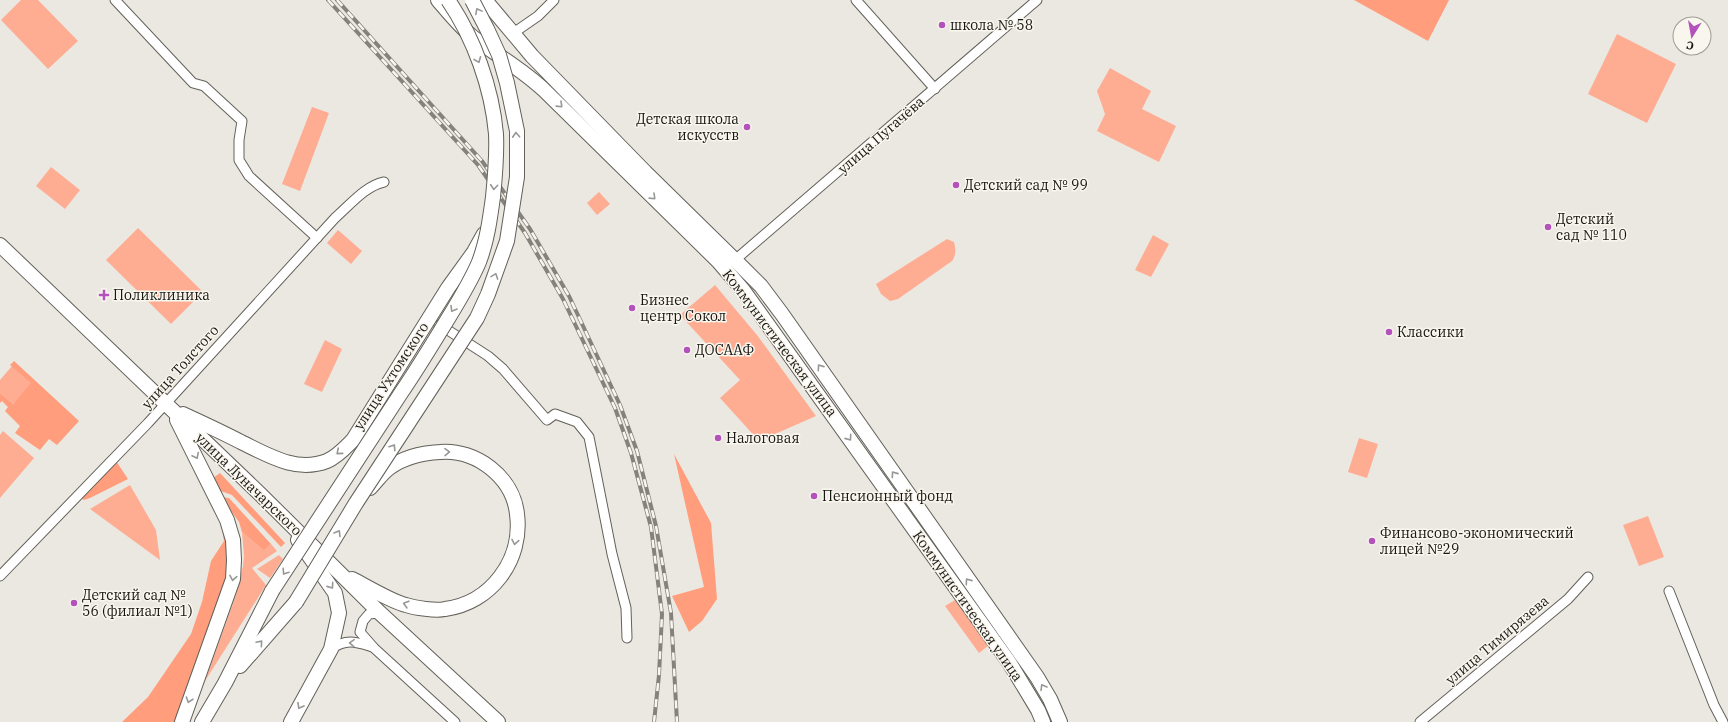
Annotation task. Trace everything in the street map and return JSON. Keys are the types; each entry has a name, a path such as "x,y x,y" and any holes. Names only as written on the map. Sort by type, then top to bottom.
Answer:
{"main road":[{"path":"440,0 483,32 532,78"},
{"name":"Коммунистическая улица","path":"440,0 454,19 473,37 532,78 730,264 761,286 1037,677 1050,699 1060,722"},
{"path":"202,722 225,683 272,591 419,366 468,285 479,262 490,221 494,186 496,134 494,118 482,70 465,28 448,0"},
{"path":"225,683 296,602 356,503 477,318 488,294 508,241 517,177 517,131 507,83 498,55 472,0"},
{"name":"Коммунистическая улица","path":"485,0 512,34 645,172 730,264 759,311 957,588 1024,686 1043,722"},
{"path":"483,32 492,34 496,33 499,31 502,22"},
{"path":"169,406 269,456 289,464 328,461 353,440 448,288 474,252 490,221"},
{"name":"улица Луначарского","path":"0,246 169,406 380,613 498,722"},
{"path":"169,406 227,520 233,540 234,560 233,579 182,722"},
{"path":"339,572 405,605 444,610 464,604 483,595 499,579 510,560 516,540 517,513 512,497 504,481 489,466 474,457 451,451 412,456 388,469 356,503"},
{"path":"275,509 335,593 339,613 331,649 291,722"}],"street":[{"path":"116,0 193,83 204,86 242,121 239,140 239,160 249,176 317,238"},
{"path":"512,34 538,16 554,0"},
{"path":"856,0 935,88"},
{"name":"улица Пугачёва","path":"730,264 1037,0"},
{"name":"улица Толстого","path":"0,576 169,406 335,218 364,192 376,184 384,182"},
{"name":"улица Ухтомского","path":"303,536 440,325 488,356 503,369 547,420 555,414 577,422 589,437 612,554 626,608 627,638"},
{"name":"улица Тимирязева","path":"1420,722 1568,599 1588,577"},
{"path":"1669,591 1714,705 1723,722"},
{"path":"380,613 369,614 363,621 360,632 374,648 455,722"},
{"path":"331,649 341,642 355,642 374,648"}],"shaded area":[{"path":"21,0 38,0 78,41 48,69 1,20"},
{"path":"1354,0 1449,0 1428,41"},
{"path":"1617,34 1676,64 1647,123 1588,94"},
{"path":"1110,68 1151,91 1142,109 1176,126 1159,162 1097,131 1105,114 1097,91"},
{"path":"312,107 329,113 300,191 282,184"},
{"path":"51,167 80,190 65,209 36,186"},
{"path":"599,192 610,204 597,215 587,203"},
{"path":"138,228 203,292 171,324 106,260"},
{"path":"338,230 362,251 351,264 327,243"},
{"path":"1153,235 1169,244 1151,277 1135,270"},
{"path":"947,239 954,242 955,245 955,254 952,261 898,299 890,301 881,294 876,284"},
{"path":"715,285 757,335 816,416 759,441 720,398 740,380 680,315"},
{"path":"325,340 342,349 322,392 304,384"},
{"path":"14,361 79,421 57,445 49,439 40,450 15,433 20,426 5,411 8,407 2,401 0,403 0,393 13,404 31,383 10,365"},
{"path":"12,366 32,383 13,404 0,393 0,380"},
{"path":"3,431 34,458 0,498 0,435"},
{"path":"1359,438 1378,444 1367,478 1348,472"},
{"path":"674,454 711,523 717,599 702,621 689,632 672,596 704,587"},
{"path":"116,461 128,479 90,498 84,500 81,498"},
{"path":"220,473 285,543 281,547 232,495 218,490 213,478"},
{"path":"130,485 156,530 160,560 90,509"},
{"path":"221,497 229,498 271,544 264,551 242,532 239,522"},
{"path":"1648,516 1664,557 1639,566 1623,525"},
{"path":"225,526 229,572 175,722 122,722 148,697 191,634 202,602 211,561 224,541 222,529"},
{"path":"242,532 264,551 271,544 277,551 252,568 266,585 205,681 236,595 244,556"},
{"path":"279,555 283,559 270,578 257,569"},
{"path":"955,600 988,646 979,653 945,606"}],"railway":[{"path":"328,0 478,165 525,233 563,299 615,408 631,453 651,527 662,614 659,675 654,722"},
{"path":"337,0 482,161 530,229 569,296 620,405 637,451 656,526 671,613 677,722"}],"place":[{"name":"школа № 58","path":"942,25"},
{"name":"Детская школа искусств","path":"747,127"},
{"name":"Детский сад № 99","path":"956,185"},
{"name":"Детский сад № 110","path":"1548,227"},
{"name":"Поликлиника","path":"104,295"},
{"name":"Бизнес центр Сокол","path":"632,308"},
{"name":"Классики","path":"1389,332"},
{"name":"ДОСААФ","path":"687,350"},
{"name":"Налоговая","path":"718,438"},
{"name":"Пенсионный фонд","path":"814,496"},
{"name":"Финансово-экономический лицей №29","path":"1372,541"},
{"name":"Детский сад № 56 (филиал №1)","path":"74,603"}]}
